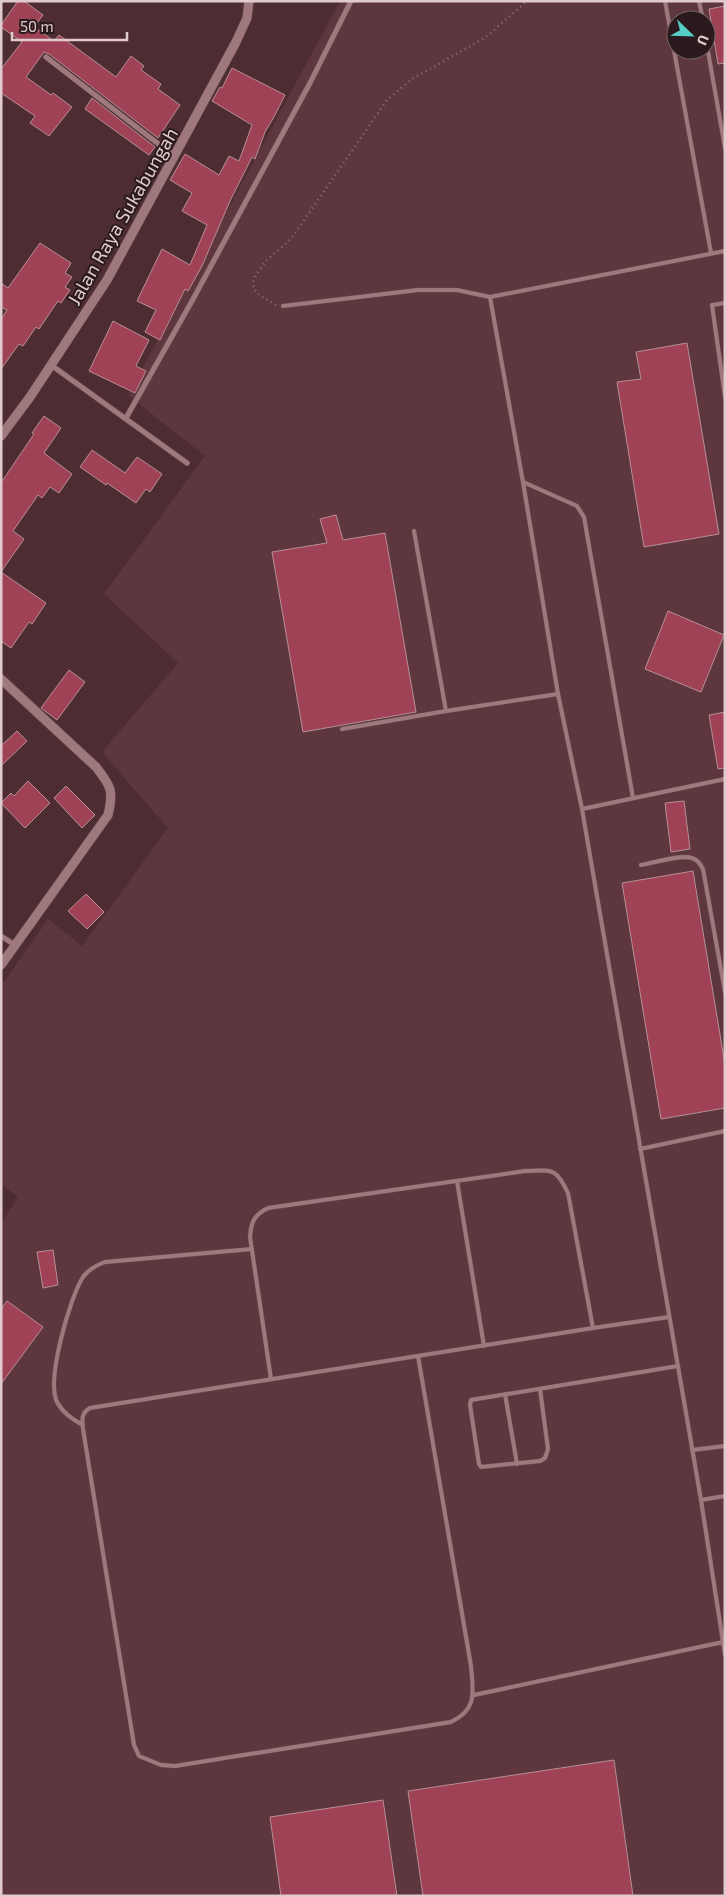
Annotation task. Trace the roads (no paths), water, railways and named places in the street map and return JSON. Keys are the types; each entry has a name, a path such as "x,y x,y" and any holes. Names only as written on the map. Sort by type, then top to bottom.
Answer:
{"street":[{"name":"Jalan Raya Sukabungah","path":"1,436 107,280 236,42 247,18 249,1"},
{"path":"126,418 192,301 310,83 351,1"},
{"path":"46,57 175,157"},
{"path":"51,365 187,463"},
{"path":"1,679 96,767 108,782 112,798 108,815 2,964"},
{"path":"1,936 15,945"}],"lane":[{"path":"665,1 711,254"},
{"path":"710,60 725,148"},
{"path":"283,306 418,290 457,290 490,297 725,251"},
{"path":"490,297 558,694 582,809 701,1500 725,1655"},
{"path":"725,303 712,304 725,397"},
{"path":"523,482 577,506 584,517 633,798"},
{"path":"414,531 446,711"},
{"path":"342,729 558,694"},
{"path":"582,809 725,780"},
{"path":"641,865 686,857 694,858 700,862 703,869 725,992"},
{"path":"640,1149 725,1131"},
{"path":"272,1379 250,1231 254,1218 268,1208 457,1181 546,1170 552,1172 561,1178 568,1193 592,1328"},
{"path":"457,1181 484,1346"},
{"path":"82,1425 69,1417 56,1401 54,1372 60,1339 84,1275 96,1266 110,1261 252,1249"},
{"path":"418,1356 471,1666 474,1695 470,1708 462,1717 451,1722 175,1766 161,1765 139,1756 134,1745 82,1425 82,1417 85,1411 90,1408 669,1316"},
{"path":"540,1389 548,1449 547,1455 540,1461 481,1467 470,1401 473,1399 678,1366"},
{"path":"505,1394 517,1464"},
{"path":"692,1450 725,1446"},
{"path":"701,1500 725,1496"},
{"path":"474,1695 723,1642"}]}
